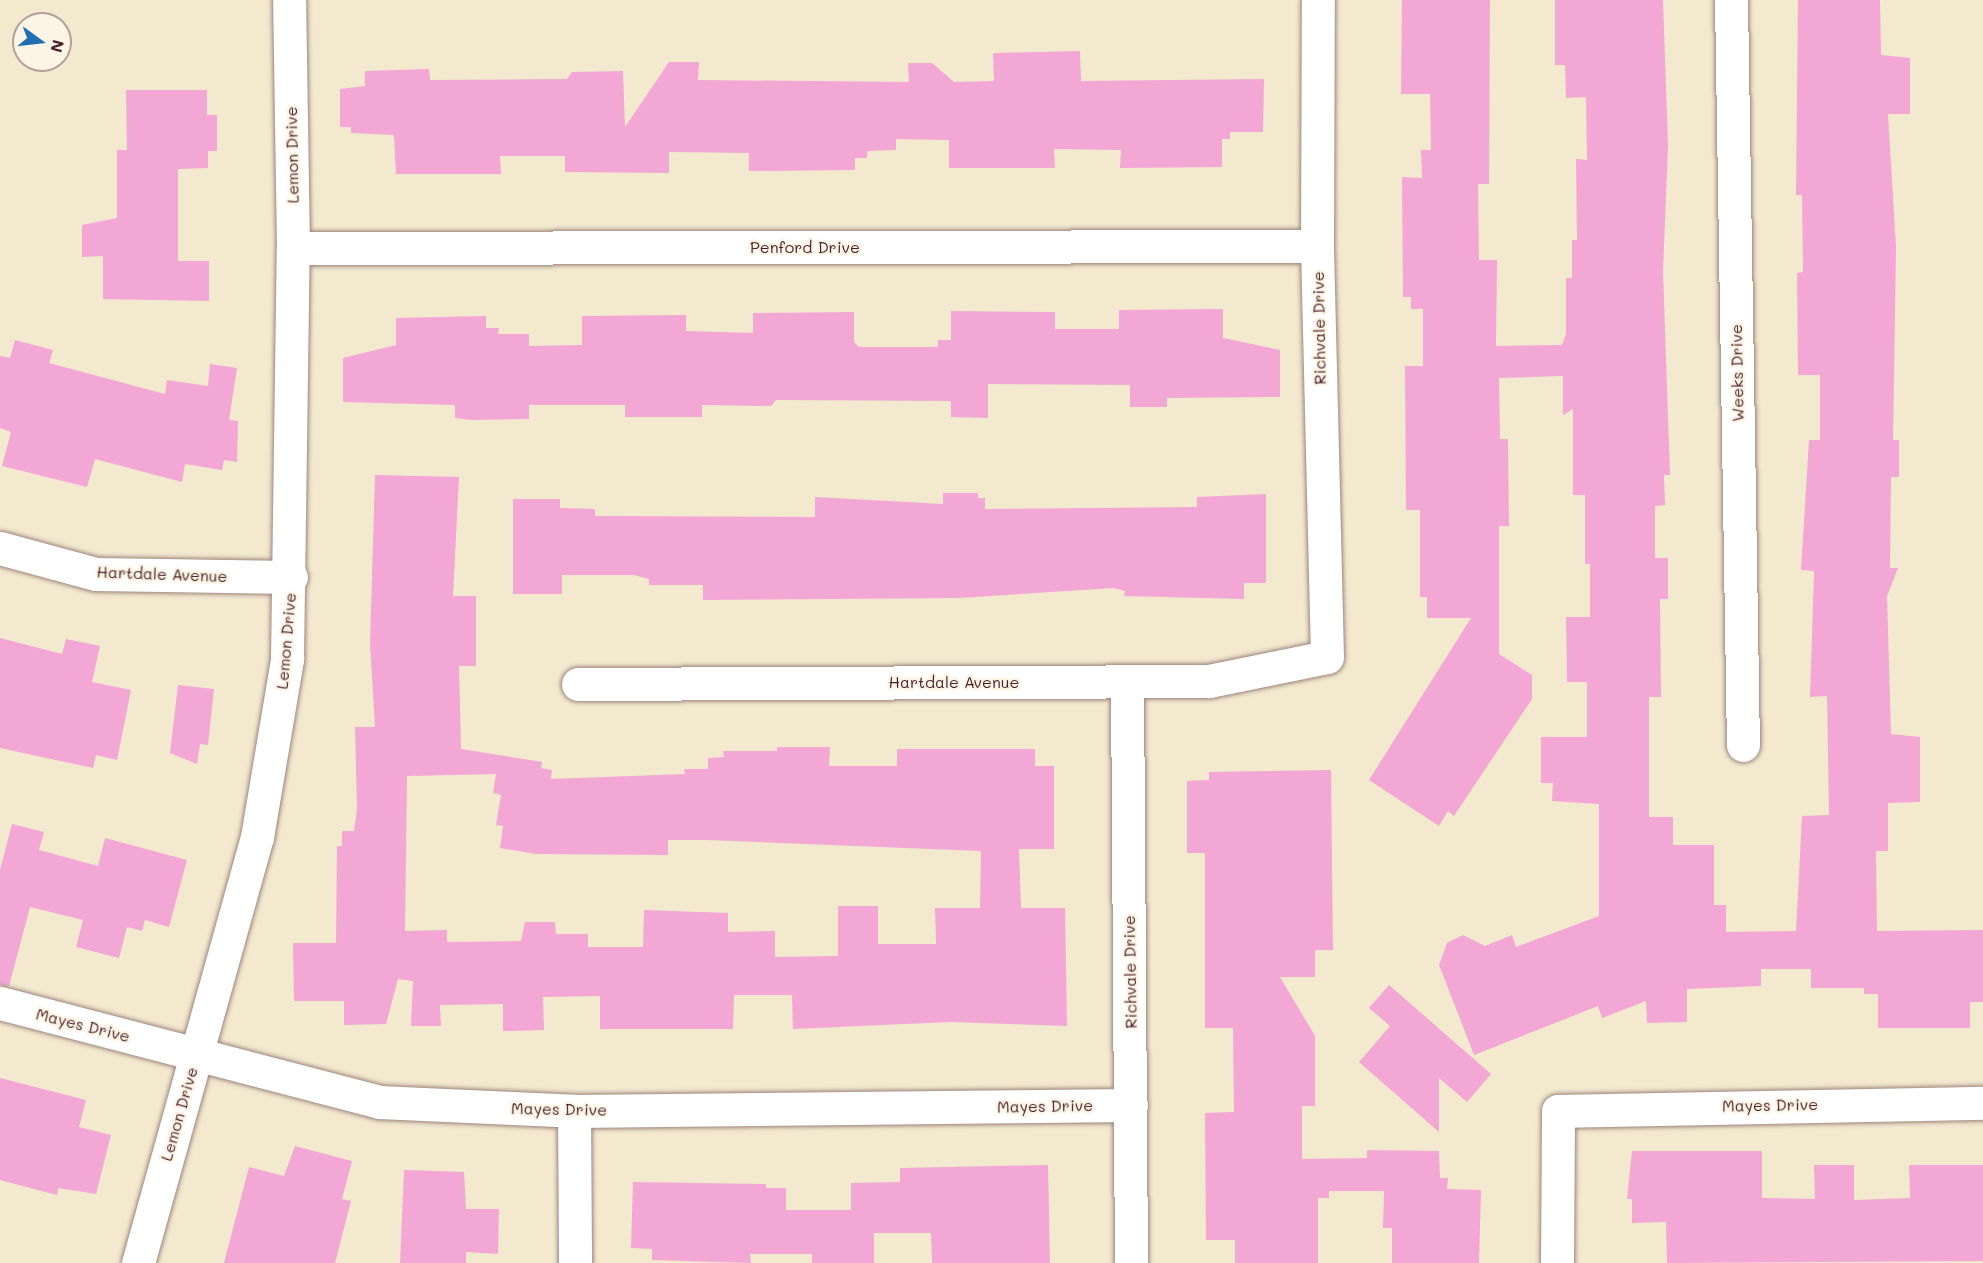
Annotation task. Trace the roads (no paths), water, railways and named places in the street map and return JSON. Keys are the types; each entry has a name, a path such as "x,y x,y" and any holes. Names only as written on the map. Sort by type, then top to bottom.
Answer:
{"street":[{"name":"Lemon Drive","path":"138,1263 257,837 287,659 291,576 293,248 289,0"},
{"name":"Richvale Drive","path":"1318,0 1317,246 1327,657"},
{"name":"Weeks Drive","path":"1731,0 1743,745"},
{"name":"Penford Drive","path":"293,248 1317,246"},
{"name":"Hartdale Avenue","path":"0,548 96,574 291,576"},
{"name":"Hartdale Avenue","path":"578,684 1209,681 1327,657"},
{"name":"Richvale Drive","path":"1127,681 1131,1263"},
{"name":"Mayes Drive","path":"0,1003 379,1102 574,1111 1131,1105"},
{"name":"Mayes Drive","path":"1557,1263 1558,1111 1983,1103"},
{"path":"574,1111 575,1263"}]}
